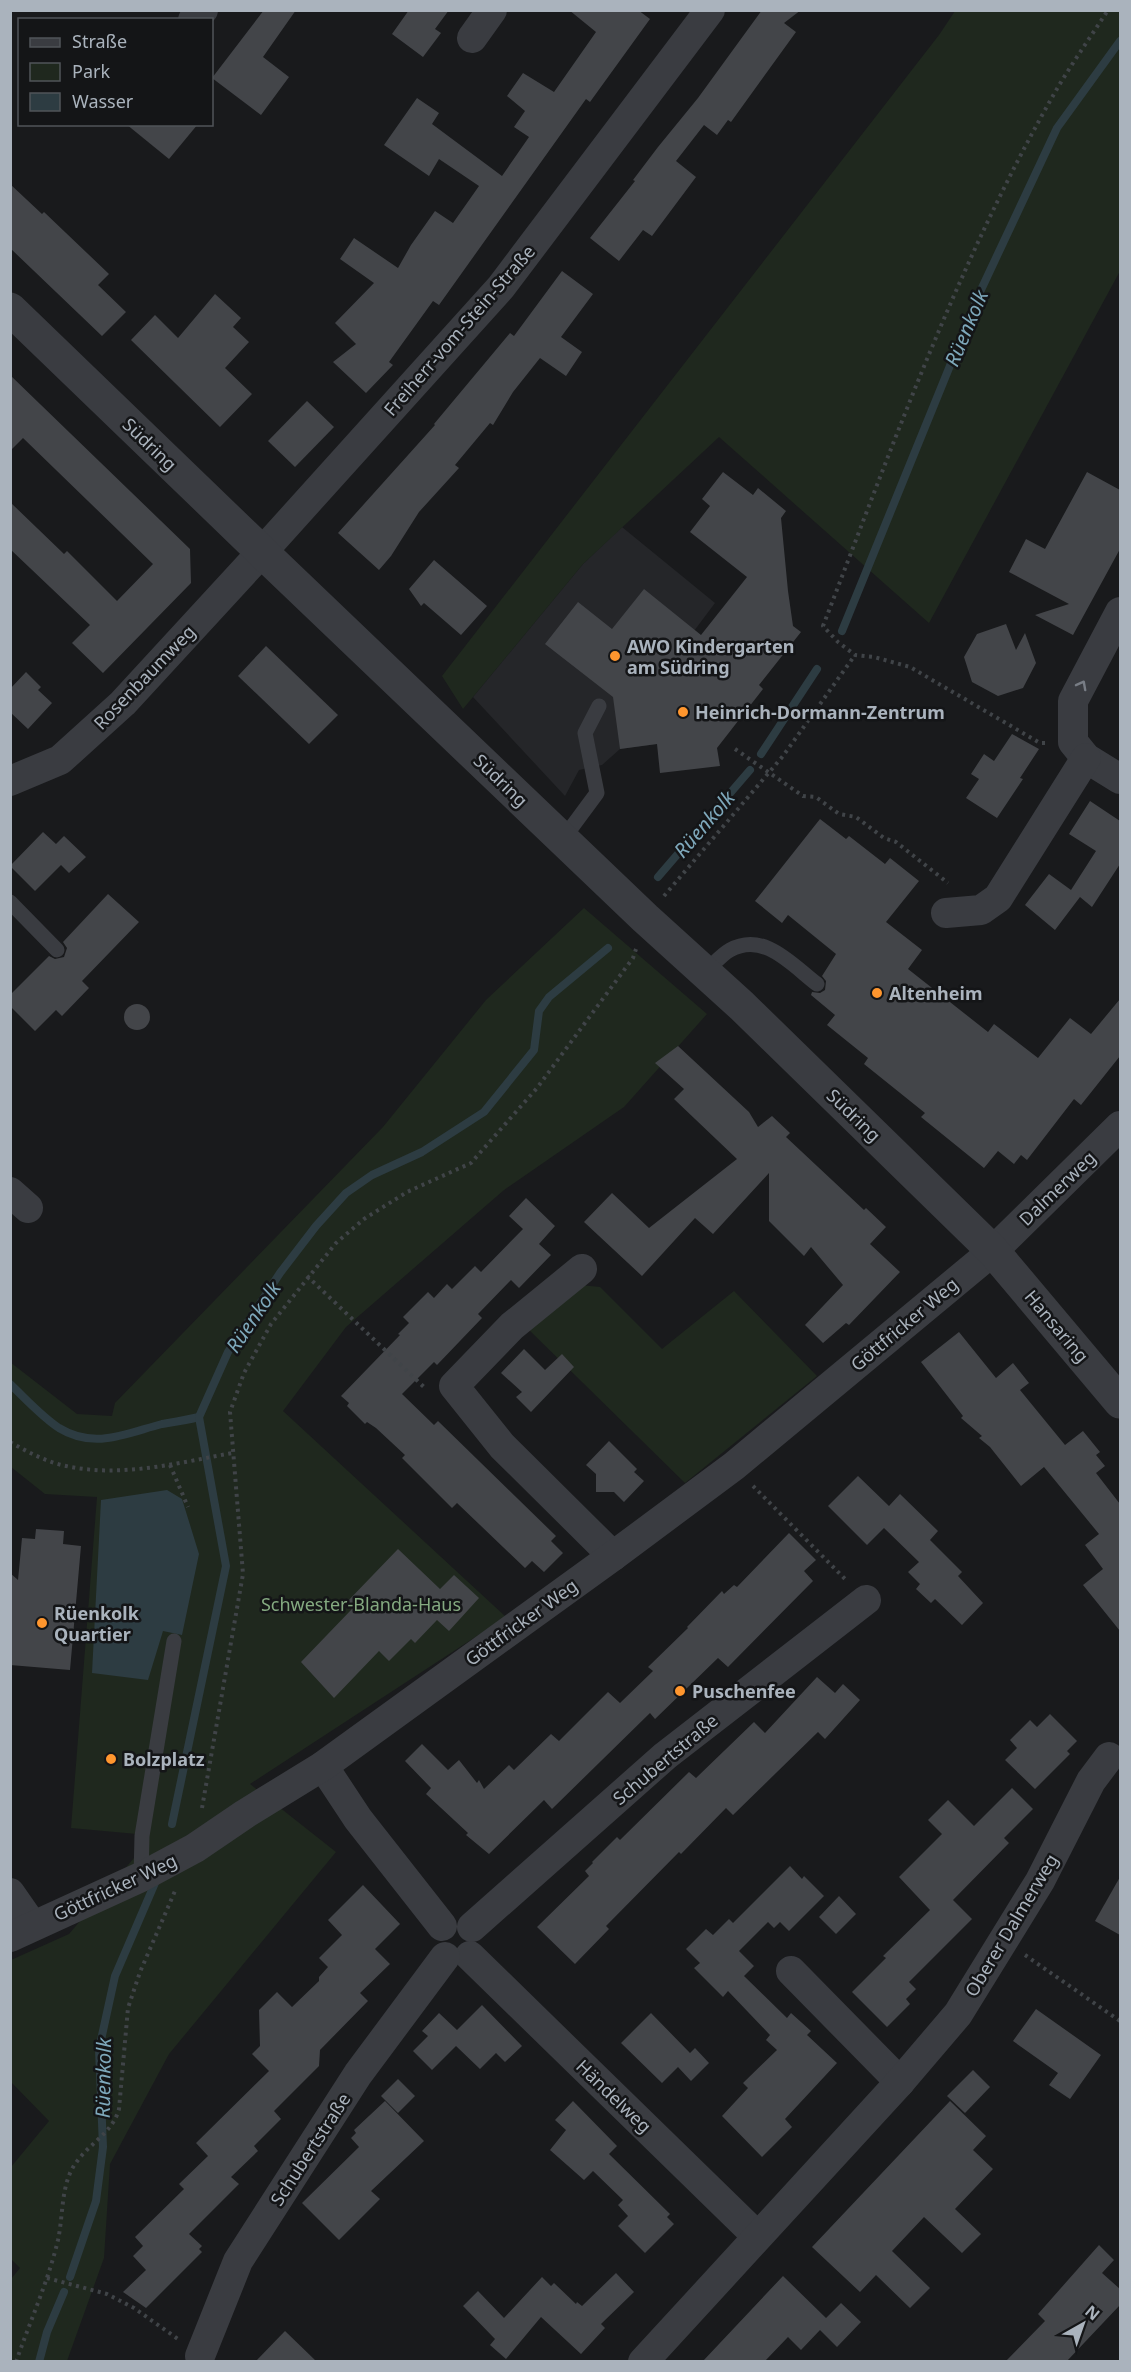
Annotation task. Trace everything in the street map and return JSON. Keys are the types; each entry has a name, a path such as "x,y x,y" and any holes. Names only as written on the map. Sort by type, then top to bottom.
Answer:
{"street":[{"path":"472,38 492,10"},
{"name":"Freiherr-vom-Stein-Straße","path":"262,552 501,287 705,12"},
{"name":"Südring","path":"10,309 562,839 705,972 993,1251"},
{"name":"Rosenbaumweg","path":"10,781 60,760 123,703 262,552"},
{"path":"946,913 981,910 998,898 1079,750 1073,701 1120,612"},
{"path":"1079,750 1120,779"},
{"name":"Dalmerweg","path":"993,1251 1120,1126"},
{"name":"Hansaring","path":"993,1251 1119,1397"},
{"name":"Göttfricker Weg","path":"22,1931 141,1876 195,1848 323,1766 734,1466 993,1251"},
{"path":"582,1269 512,1326 454,1386 502,1446 613,1556"},
{"name":"Schubertstraße","path":"200,2356 238,2261 358,2073 462,1947 665,1756 866,1600"},
{"name":"Oberer Dalmerweg","path":"643,2361 900,2082 958,2014 1040,1881 1091,1781 1109,1757"},
{"path":"323,1766 358,1819 442,1926 455,1920 461,1920 462,1947"},
{"path":"10,1893 22,1931"},
{"name":"Händelweg","path":"462,1947 757,2236"},
{"path":"791,1971 900,2082"}],"lane":[{"path":"562,839 597,793 585,733 599,706"},
{"path":"10,902 57,950"},
{"path":"705,972 729,950 746,944 769,946 817,984"},
{"path":"141,1876 142,1836 174,1641"}],"path":[{"path":"1079,750 1040,743 910,667 874,657 855,655 823,626 943,322 1001,195 1054,94 1108,10"},
{"path":"16,2361 47,2278 58,2239 67,2183 72,2169 84,2150 110,2129 119,2109 128,2008 140,1972 195,1848 243,1574 230,1412 244,1373 271,1324 307,1276 336,1243 364,1219 407,1192 471,1163 537,1088 633,958 645,918 770,772 855,655"},
{"path":"735,749 803,796 816,797 839,814 856,817 884,838 896,842 981,910"},
{"path":"307,1276 428,1391 454,1386"},
{"path":"10,1442 35,1456 65,1466 112,1471 170,1465 232,1453"},
{"path":"170,1465 188,1507"},
{"path":"734,1466 866,1600"},
{"path":"1004,1939 1120,2022"},
{"path":"47,2278 107,2294 134,2308 200,2356"},
{"path":"10,2357 19,2354"}],"shaded area":[{"path":"622,527 715,603 667,667 657,744 620,749 602,765 579,770 565,796 473,697 583,564"}],"green space":[{"path":"955,11 1120,11 1120,271 929,623 719,437 583,564 463,709 442,676 939,35"},
{"path":"584,908 707,1014 624,1107 504,1190 346,1327 283,1411 506,1617 250,1784 336,1852 169,2054 110,2164 104,2258 67,2361 11,2361 11,2279 20,2268 11,2259 11,2167 49,2121 11,2082 11,1960 69,1934 134,1858 137,1834 71,1828 97,1497 45,1494 11,1467 10,1362 77,1414 112,1416 115,1403 383,1127 486,1000"},
{"path":"580,1285 600,1287 662,1349 734,1291 817,1376 685,1483 526,1327"}],"water":[{"path":"167,1490 182,1499 199,1554 182,1635 163,1631 148,1680 92,1673 101,1500"}],"building":[{"path":"264,10 296,10 263,57 289,77 261,115 213,77"},
{"path":"409,10 449,10 435,29 441,33 423,57 392,34"},
{"path":"569,10 638,10 650,19 590,102 586,99 439,305 433,301 389,362 393,365 366,393 333,362 356,344 335,323 374,283 340,259 354,238 398,268 435,211 453,223 479,186 439,159 429,176 384,145 417,98 439,113 432,124 502,176 529,137 514,127 525,111 507,96 523,73 554,92 596,32"},
{"path":"762,10 801,10 784,23 796,32 731,122 728,120 717,135 704,125 676,161 696,177 652,236 643,230 619,261 590,238 698,98"},
{"path":"128,126 196,126 169,159"},
{"path":"10,184 42,214 44,212 109,274 98,285 126,312 102,336 10,248"},
{"path":"562,271 593,294 561,337 582,352 566,376 540,358 513,392 493,425 490,423 455,465 459,468 419,512 391,556 379,570 338,533 435,425 510,333 514,336"},
{"path":"215,294 241,318 233,327 249,342 225,368 252,394 220,427 131,340 155,315 178,338"},
{"path":"10,375 190,549 191,583 103,673 72,643 90,625 10,549 10,502 64,554 67,551 117,601 153,564 23,438 10,451"},
{"path":"307,401 334,427 295,467 268,441"},
{"path":"723,472 753,495 758,488 786,511 781,518 788,591 793,626 801,632 759,685 763,689 717,748 720,766 660,773 657,744 620,749 613,697 545,644 578,602 612,629 644,589 701,635 747,577 690,532 710,506 702,499"},
{"path":"1087,472 1120,490 1120,549 1073,635 1035,615 1069,604 1009,572 1026,539 1045,549"},
{"path":"434,560 487,606 461,635 424,603 421,606 409,589"},
{"path":"1006,624 1016,650 1025,633 1036,663 1023,688 998,696 972,682 964,657 977,634"},
{"path":"266,646 338,715 309,744 238,676"},
{"path":"26,672 41,687 38,690 52,703 28,729 10,712 10,689"},
{"path":"1012,734 1039,749 1020,778 1023,779 997,818 966,798 979,779 971,774 984,754 994,761"},
{"path":"1090,801 1120,821 1120,864 1092,907 1080,897 1055,930 1025,905 1049,874 1071,890 1096,851 1069,834"},
{"name":"Altenheim","path":"820,819 846,839 849,836 885,864 890,858 919,881 886,922 922,950 908,969 988,1032 994,1024 1038,1058 1070,1018 1091,1034 1120,999 1120,1056 1081,1105 1074,1099 1027,1160 1021,1155 1014,1164 998,1151 984,1168 921,1117 925,1113 864,1064 868,1058 827,1025 835,1015 811,995 812,992 820,993 825,990 826,981 822,976 836,954 788,915 782,923 755,901"},
{"path":"43,832 56,844 64,836 86,857 69,873 61,865 35,891 10,866"},
{"path":"108,894 139,922 82,981 89,988 62,1016 56,1010 35,1031 10,1006 10,995 49,956 55,959 64,957 67,948 63,942"},
{"path":"137,1004 146,1008 150,1017 146,1026 137,1030 128,1026 124,1017 128,1008"},
{"path":"678,1046 749,1112 758,1127 772,1116 790,1133 786,1137 864,1210 866,1208 886,1227 870,1244 900,1272 849,1325 846,1323 823,1343 805,1325 843,1285 811,1247 804,1256 769,1221 769,1173 713,1234 695,1218 642,1276 584,1222 612,1193 649,1228 737,1159 674,1099 684,1089 655,1063"},
{"path":"526,1198 555,1226 539,1244 551,1255 519,1288 511,1280 478,1314 482,1318 437,1365 434,1362 402,1394 434,1425 438,1421 556,1536 551,1541 563,1553 544,1572 532,1561 525,1568 457,1503 452,1508 402,1458 405,1455 376,1428 367,1422 365,1424 347,1406 349,1403 341,1396 400,1335 398,1334 409,1323 403,1317 428,1292 434,1298 447,1284 452,1289 475,1266 481,1272 523,1229 509,1216"},
{"path":"959,1332 996,1378 1013,1363 1029,1383 1020,1390 1065,1445 1083,1431 1100,1452 1096,1455 1105,1466 1096,1473 1120,1504 1120,1631 1083,1585 1103,1569 1085,1545 1099,1534 1044,1467 1021,1486 990,1447 979,1438 982,1436 961,1418 963,1416 921,1362"},
{"path":"524,1349 545,1370 562,1354 574,1367 531,1412 516,1397 522,1392 501,1373"},
{"path":"609,1441 637,1469 634,1472 644,1481 624,1502 614,1492 596,1492 596,1474 586,1465"},
{"path":"858,1476 889,1506 900,1494 938,1531 930,1540 962,1572 958,1576 983,1603 962,1625 935,1599 931,1603 916,1589 920,1584 908,1572 919,1562 884,1528 867,1545 828,1506"},
{"name":"Rüenkolk Quartier","path":"36,1529 64,1531 63,1544 81,1546 70,1670 10,1665 10,1573 18,1580 22,1538 35,1539"},
{"path":"789,1533 816,1560 804,1571 813,1581 728,1667 718,1658 655,1719 650,1713 552,1809 544,1800 489,1854 466,1835 468,1833 426,1794 431,1788 405,1761 422,1744 448,1770 459,1760 477,1783 479,1780 484,1789 509,1765 514,1770 551,1734 559,1741 608,1692 620,1703 653,1671 648,1667 722,1591 724,1594 734,1585 737,1587"},
{"name":"Schwester-Blanda-Haus","path":"398,1549 440,1589 454,1575 479,1598 449,1631 437,1620 415,1643 411,1639 389,1661 379,1651 334,1698 301,1662 352,1609 346,1603"},
{"path":"817,1677 835,1693 843,1684 860,1700 825,1739 818,1732 733,1815 726,1808 606,1926 609,1929 575,1964 537,1927 589,1876 585,1871 592,1862 617,1837 620,1840 689,1772 696,1778 754,1722 765,1733"},
{"path":"1050,1714 1077,1741 1067,1751 1070,1754 1035,1789 1005,1760 1017,1748 1010,1740 1030,1720 1037,1727"},
{"path":"1012,1788 1033,1809 1004,1838 1009,1843 953,1900 972,1919 909,1982 916,1989 906,1999 910,2004 887,2027 852,1992 886,1958 883,1956 930,1910 899,1877 942,1834 928,1820 948,1800 974,1826"},
{"path":"790,1866 802,1879 804,1876 824,1896 789,1931 780,1922 774,1928 768,1922 739,1951 754,1966 744,1976 787,2018 791,2013 811,2031 807,2035 837,2063 785,2119 792,2127 762,2157 722,2116 748,2088 743,2083 777,2050 766,2040 770,2035 728,1991 723,1997 694,1968 700,1963 686,1949 706,1929 713,1935 729,1919 733,1923"},
{"path":"1120,1877 1120,1935 1095,1921"},
{"path":"363,1885 400,1924 375,1949 390,1964 360,1993 368,2001 320,2050 319,2066 274,2111 281,2119 254,2146 258,2151 231,2177 239,2184 189,2234 202,2246 199,2249 202,2252 146,2308 123,2292 146,2270 133,2256 143,2246 135,2237 184,2189 179,2184 208,2156 196,2143 269,2071 252,2054 260,2046 259,2010 277,1992 292,2007 319,1981 319,1977 328,1967 319,1958 342,1935 328,1920"},
{"path":"839,1896 856,1914 836,1934 819,1917"},
{"path":"482,2005 522,2046 505,2062 496,2053 480,2069 456,2046 432,2070 413,2051 428,2036 422,2031 439,2013 457,2030"},
{"path":"1036,2009 1101,2055 1070,2099 1049,2085 1058,2073 1013,2041"},
{"path":"651,2013 690,2053 695,2048 709,2063 691,2081 678,2067 662,2083 621,2043"},
{"path":"973,2070 990,2087 965,2113 947,2096"},
{"path":"398,2079 415,2096 398,2113 381,2096"},
{"path":"385,2101 424,2141 371,2191 380,2199 339,2240 302,2203 359,2147 351,2138 356,2133 354,2130"},
{"path":"573,2101 617,2146 609,2154 670,2214 667,2217 674,2224 645,2253 618,2226 628,2216 618,2205 623,2200 593,2171 584,2180 550,2150 566,2130 555,2120"},
{"path":"950,2101 986,2136 973,2150 993,2169 955,2209 981,2234 962,2253 924,2217 892,2251 930,2288 910,2308 876,2275 860,2292 812,2247"},
{"path":"1099,2245 1114,2260 1102,2273 1120,2289 1120,2305 1067,2361 1006,2361 1045,2321 1038,2314"},
{"path":"616,2273 634,2292 601,2324 605,2328 581,2354 541,2317 506,2359 490,2345 495,2339 463,2306 478,2291 504,2318 542,2277 551,2286 554,2283 576,2304 577,2302 582,2306"},
{"path":"783,2276 826,2318 841,2303 861,2322 837,2347 820,2330 801,2350 788,2337 765,2361 703,2361"},
{"path":"285,2331 316,2361 256,2361"}],"waterway":[{"name":"Rüenkolk","path":"842,631 980,292 1057,128 1120,41"},
{"name":"Rüenkolk","path":"761,754 817,669"},
{"name":"Rüenkolk","path":"658,877 750,770"},
{"name":"Rüenkolk","path":"172,1824 226,1566 199,1417 228,1352 280,1273 316,1226 346,1193 372,1175 422,1152 484,1112 534,1050 539,1011 549,997 608,948"},
{"path":"10,1384 52,1423 72,1435 85,1438 111,1438 199,1417"},
{"name":"Rüenkolk","path":"70,2277 96,2201 103,2147 99,2049 115,1976 155,1883"},
{"name":"Rüenkolk","path":"39,2362 47,2332 64,2292"}],"place":[{"name":"AWO Kindergarten am Südring","path":"615,656"},
{"name":"Heinrich-Dormann-Zentrum","path":"683,712"},
{"name":"Altenheim","path":"877,993"},
{"name":"Rüenkolk Quartier","path":"42,1623"},
{"name":"Puschenfee","path":"680,1691"},
{"name":"Bolzplatz","path":"111,1759"}]}
